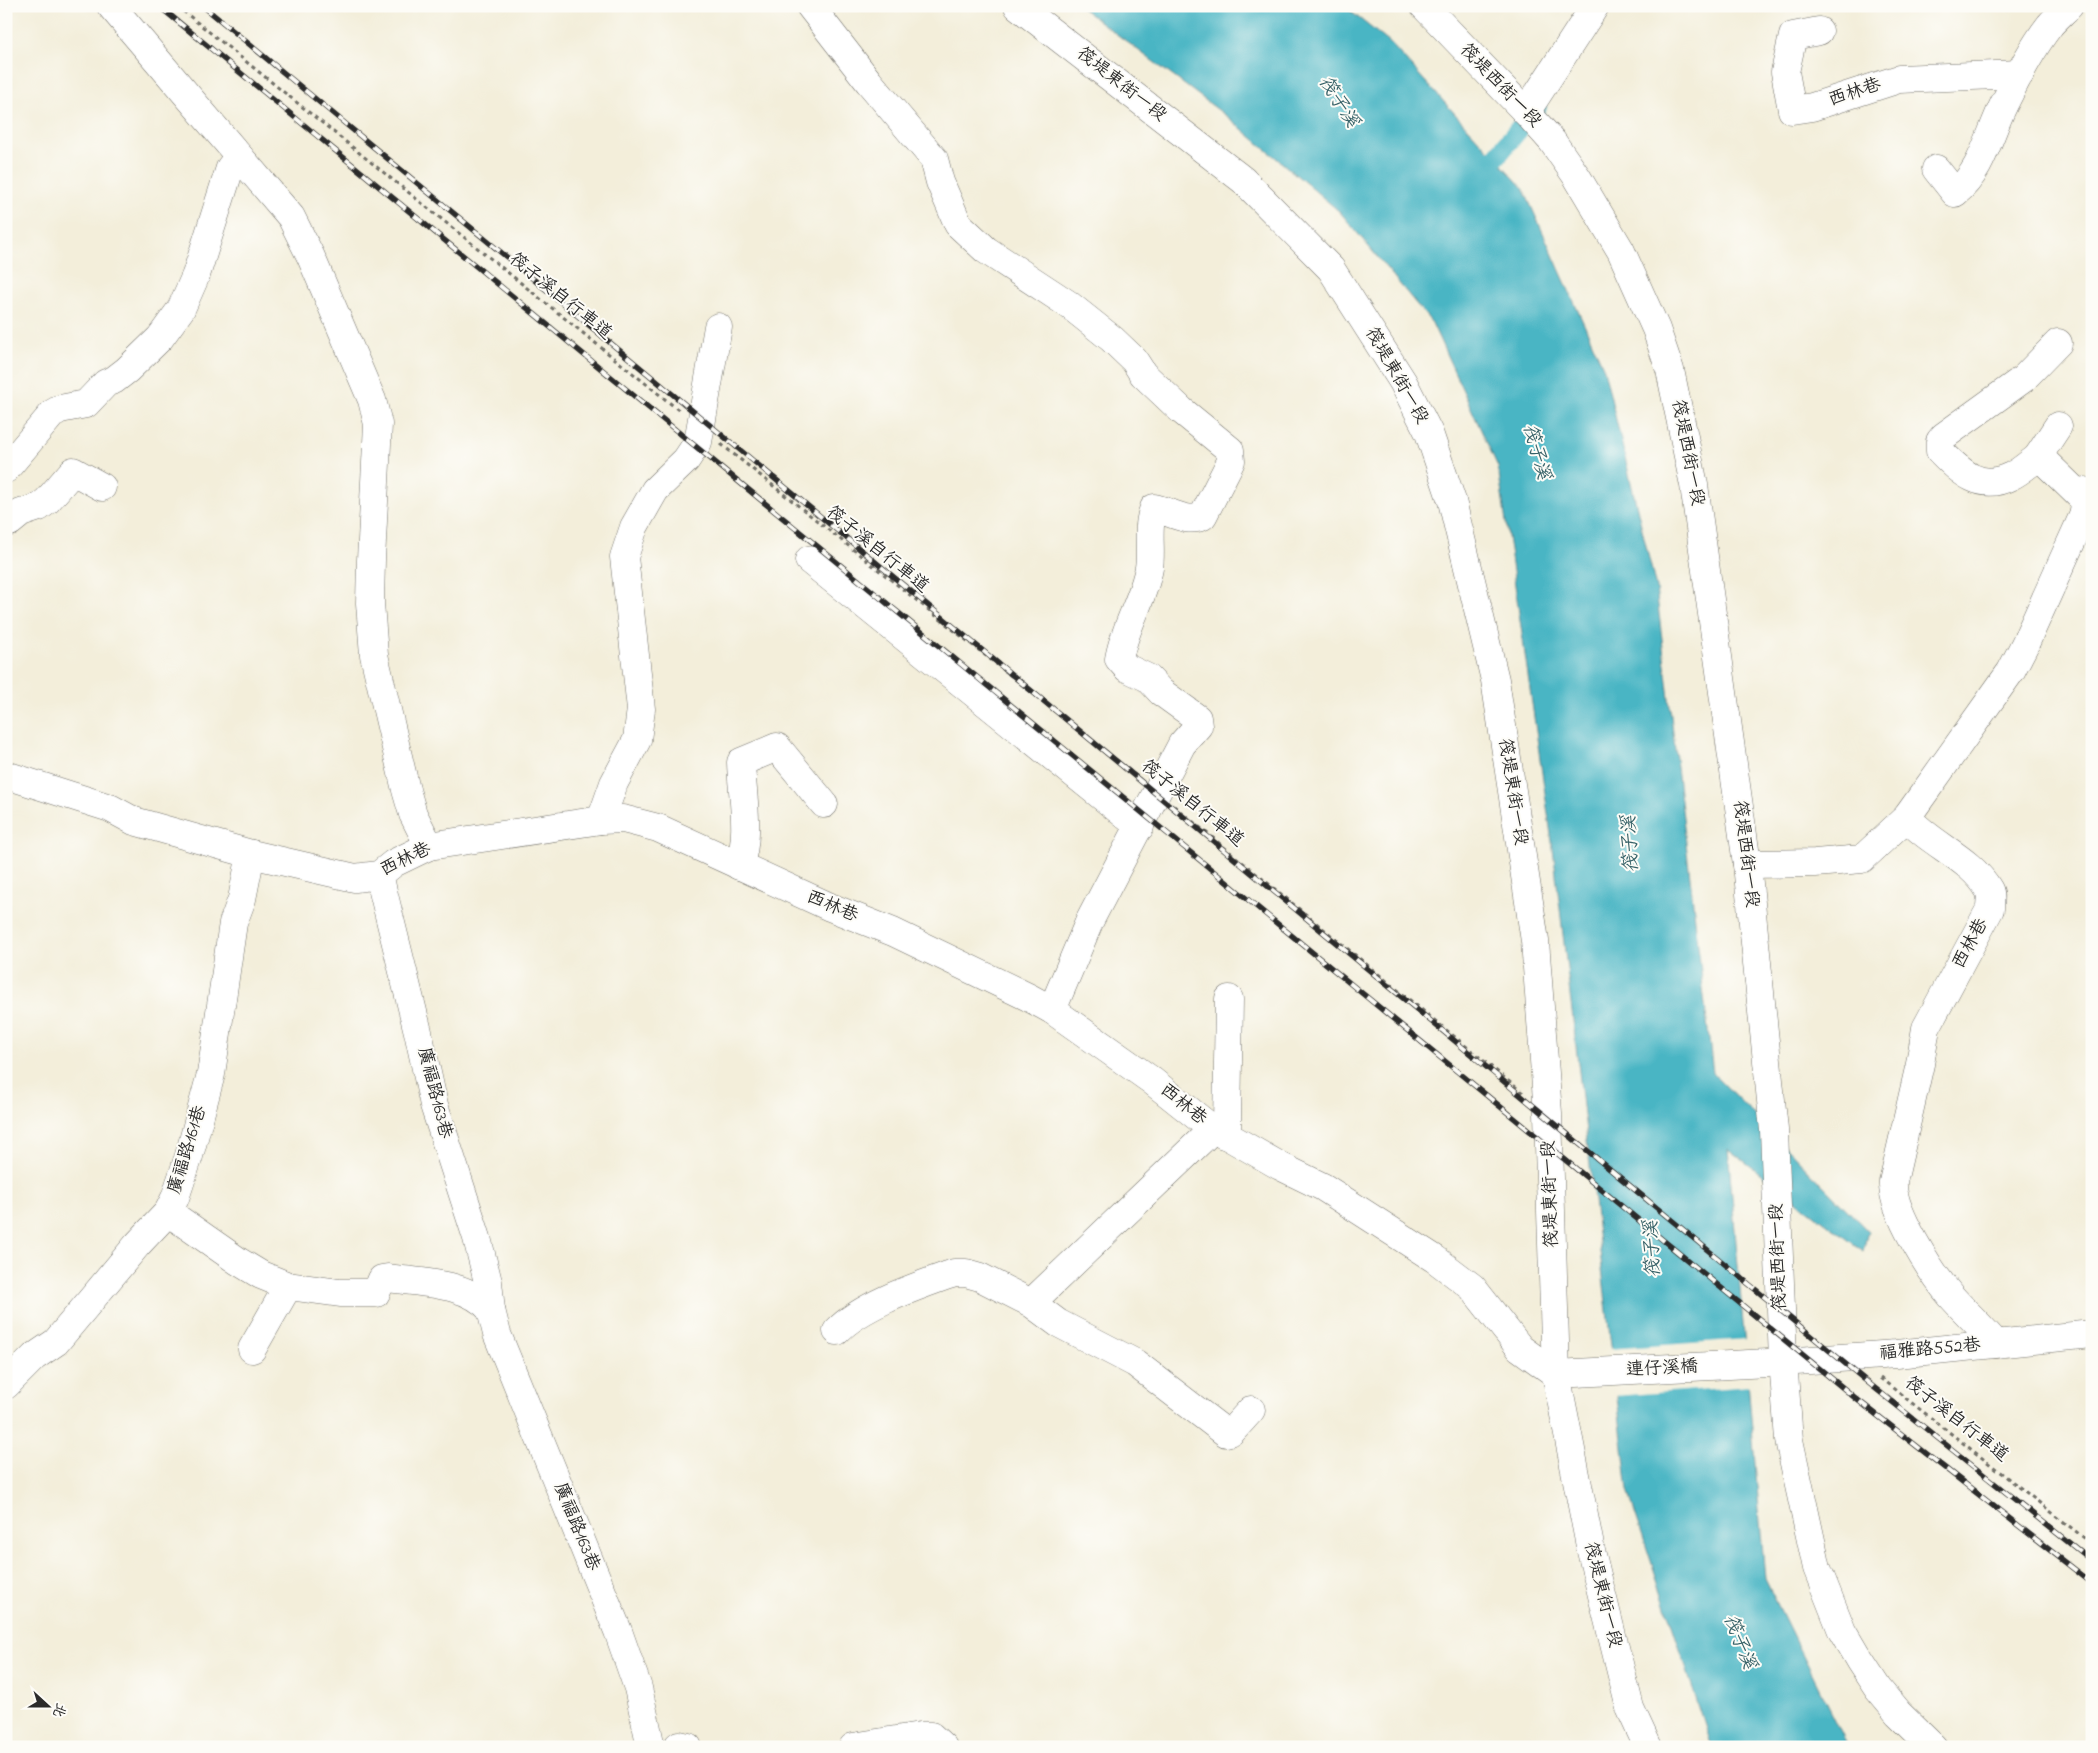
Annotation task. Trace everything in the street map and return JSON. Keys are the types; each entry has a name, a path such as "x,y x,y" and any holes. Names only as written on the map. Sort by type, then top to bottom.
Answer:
{"street":[{"path":"112,6 291,217 311,257 372,400 378,424 370,603 373,646 385,706 406,790 413,814 429,846"},
{"path":"810,6 869,82 934,159 940,182 958,224 986,250 1068,304 1112,339 1134,360 1143,374 1181,410 1230,450 1231,461 1203,516 1196,520 1154,508 1149,528 1149,566 1146,580 1119,659 1127,668 1148,678 1161,692 1197,718 1198,726 1182,744 1090,920 1052,1010"},
{"name":"筏堤東街一段","path":"1018,6 1243,180 1331,269 1403,382 1429,432 1452,501 1495,680 1535,941 1566,1374 1591,1551 1630,1708 1648,1747"},
{"name":"筏堤西街一段","path":"1424,6 1526,112 1557,148 1604,221 1639,290 1670,370 1694,486 1747,864 1774,1130 1776,1362 1789,1440 1811,1543 1828,1600 1855,1653 1878,1688 1898,1713 1933,1747"},
{"path":"1526,112 1595,6"},
{"path":"1936,169 1954,193 1964,186 1976,169 2020,74 2051,24 2070,6"},
{"path":"2076,6 2092,8"},
{"name":"西林巷","path":"1819,31 1793,36 1785,72 1792,110 1812,107 1899,79 2020,74"},
{"path":"6,469 53,413 60,409 86,404 106,383 114,380 127,370 160,338 181,309 196,275 230,168 239,156"},
{"path":"601,820 614,783 637,740 641,710 624,557 634,527 655,490 686,460 698,442 718,327"},
{"path":"2058,343 2024,379 1944,436 1940,441 1940,451 1959,470 1977,480 1994,483 2013,476 2037,458 2058,426"},
{"path":"1747,864 1815,863 1862,859 1907,817 2011,671 2083,516 2087,496 2037,458"},
{"path":"6,522 10,522 21,513 39,507 47,501 73,471 102,487"},
{"path":"809,560 1140,827"},
{"path":"739,866 744,852 745,837 741,762 777,747 824,804"},
{"name":"西林巷","path":"6,775 110,808 134,821 250,854 355,878 379,875 394,863 429,846 601,820 623,819 658,828 830,907 893,932 1052,1010 1151,1080 1219,1132 1280,1166 1323,1187 1435,1259 1472,1287 1520,1348 1566,1374"},
{"name":"西林巷","path":"1907,817 1918,830 1966,865 1989,891 1991,898 1990,909 1926,1028 1892,1192 1912,1238 1951,1296 1996,1344"},
{"name":"廣福路161巷","path":"6,1385 34,1357 56,1342 136,1245 168,1212 175,1198 189,1156 210,1074 233,923 242,899 250,854"},
{"name":"廣福路163巷","path":"379,875 434,1105 479,1247 488,1282 491,1310 497,1334 514,1380 618,1631 638,1688 652,1747"},
{"path":"1031,1303 1219,1132 1228,1126 1229,999"},
{"path":"168,1212 238,1261 261,1275 288,1286 340,1293 376,1294 382,1280 388,1278 461,1290 486,1304 491,1310"},
{"path":"837,1331 849,1318 873,1307 954,1273 966,1273 980,1277 1031,1303 1058,1323 1134,1363 1226,1433 1232,1431 1251,1410"},
{"path":"252,1349 288,1286"},
{"name":"福雅路552巷","path":"1776,1362 1896,1354 2092,1334"},
{"name":"連仔溪橋","path":"1566,1374 1776,1362"},
{"path":"853,1747 920,1736 931,1736 943,1747"},
{"path":"677,1747 679,1745 688,1747"}],"path":[{"name":"筏子溪自行車道","path":"177,6 686,416"},
{"name":"筏子溪自行車道","path":"717,440 1157,793 1548,1113"},
{"name":"筏子溪自行車道","path":"1879,1377 2092,1544"}],"water":[{"name":"筏子溪","path":"1079,6 1344,6 1390,43 1523,188 1604,369 1656,588 1713,1073 1868,1231 1863,1251 1728,1149 1765,1579 1848,1747 1712,1747 1628,1491 1553,849 1498,467 1432,323 1340,212 1229,118"}],"pier":[{"path":"1747,1339 1751,1386 1614,1396 1609,1349"}],"waterway":[{"path":"1478,179 1537,107"}],"railway":[{"path":"159,6 1859,1401 2092,1583"},
{"path":"203,6 1871,1385 2092,1561"}]}
